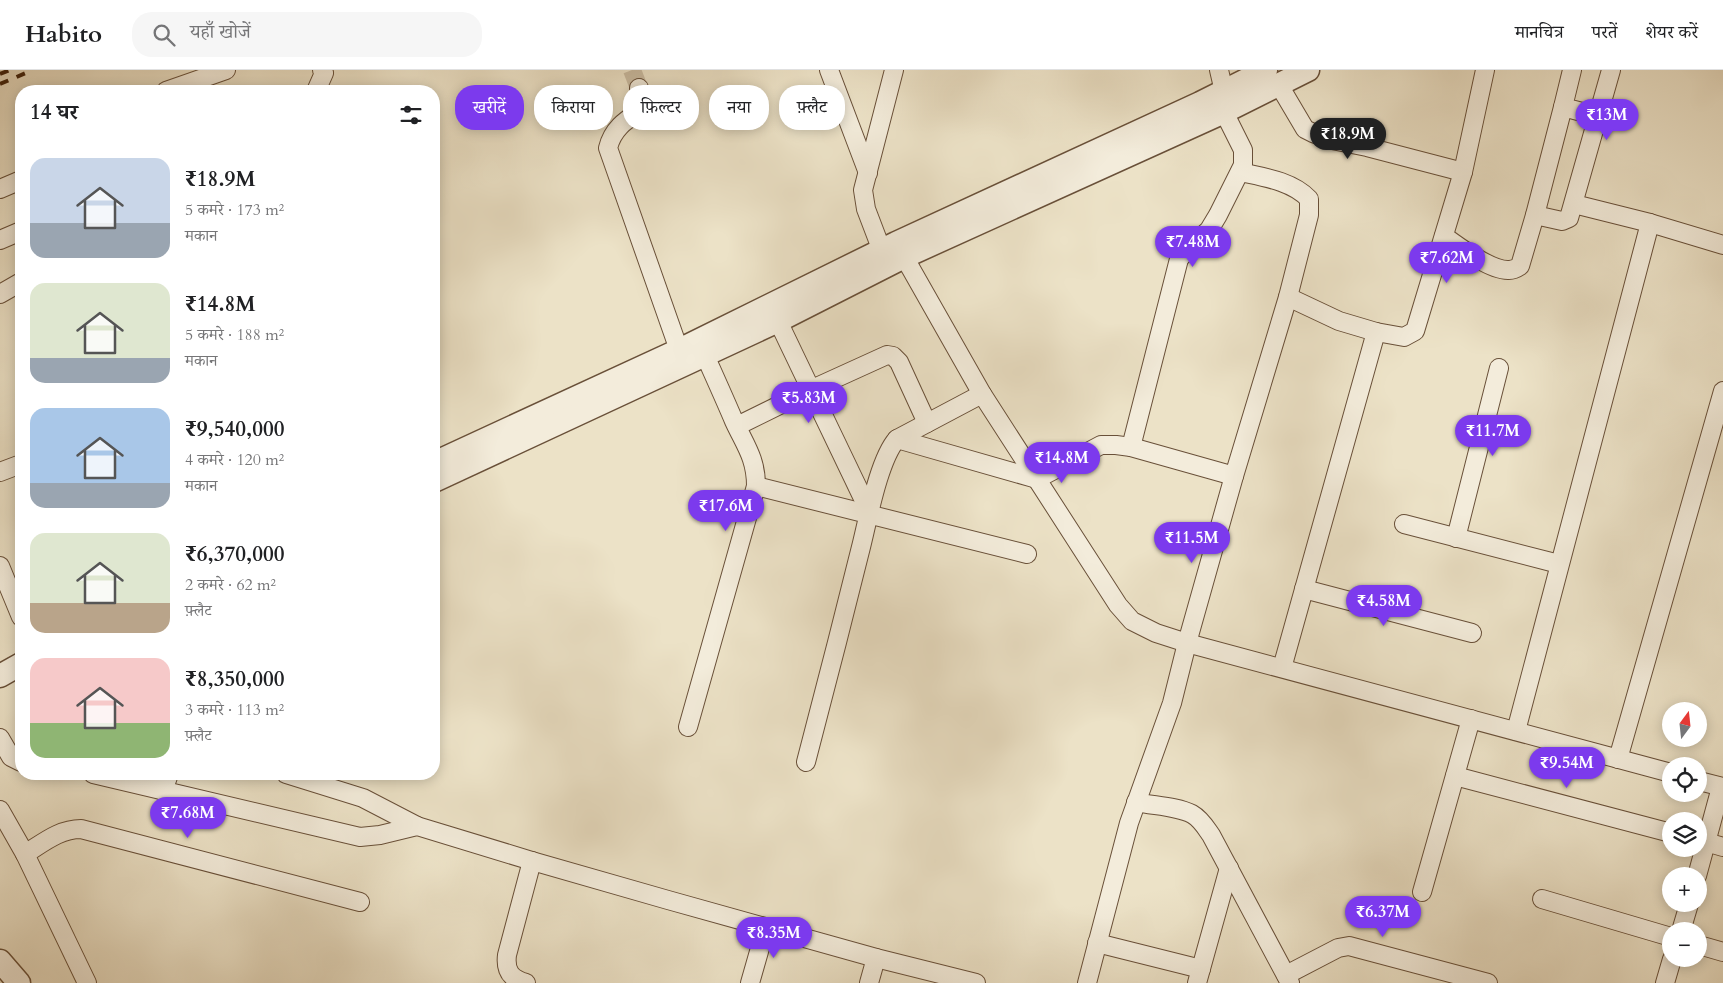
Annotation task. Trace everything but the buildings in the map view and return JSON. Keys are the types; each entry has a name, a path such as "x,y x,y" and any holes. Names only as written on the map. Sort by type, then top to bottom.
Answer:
{"street":[{"path":"183,85 226,70"},
{"path":"319,85 324,72 322,70"},
{"path":"829,70 868,173"},
{"path":"894,70 863,190 866,209 894,250 982,394 1118,605 1132,621 1156,633 1187,643 1662,771"},
{"path":"440,478 894,250 1223,91 1272,77 1308,70"},
{"path":"1288,297 1339,321 1376,332 1404,337 1415,331 1463,172 1485,70"},
{"path":"1444,236 1488,264 1508,270 1520,266 1524,258 1572,70"},
{"path":"1535,215 1562,221 1569,218 1611,70"},
{"path":"1272,77 1305,129 1313,133 1332,140 1367,147 1463,172"},
{"path":"1131,447 1179,259 1209,230 1243,165 1242,150 1223,91"},
{"path":"1563,107 1598,116"},
{"path":"623,122 610,138 608,148 694,349 751,453 756,472 756,486 688,727"},
{"path":"1087,983 1136,802 1172,703 1234,476 1288,297 1309,215 1309,199 1305,195 1280,182 1240,172"},
{"path":"0,189 15,183"},
{"path":"1574,204 1650,223 1723,245"},
{"path":"1516,731 1650,223"},
{"path":"0,240 15,234"},
{"path":"440,460 694,349 778,321 894,250"},
{"path":"0,294 15,285"},
{"path":"778,321 870,513"},
{"path":"1282,668 1376,332"},
{"path":"737,426 887,355 893,356 899,362 928,422"},
{"path":"1456,538 1499,368"},
{"path":"1618,759 1723,390"},
{"path":"806,762 885,456 897,439 982,394"},
{"path":"897,439 1037,479 1101,445 1131,447 1234,476"},
{"path":"0,472 15,466"},
{"path":"756,486 870,513 1027,554"},
{"path":"1404,524 1559,564"},
{"path":"0,566 15,602"},
{"path":"1304,589 1472,633"},
{"path":"0,676 15,667"},
{"path":"0,689 15,681"},
{"path":"1422,892 1471,719"},
{"path":"0,738 11,761"},
{"path":"1455,776 1662,831"},
{"path":"119,780 360,837 380,836 417,826"},
{"path":"163,790 167,780"},
{"path":"306,780 364,798 417,826 532,861 876,958 976,983"},
{"path":"1700,867 1709,843 1722,787 1707,782"},
{"path":"1136,802 1180,810 1193,815 1202,822 1211,835 1288,979 1338,948 1349,946 1488,983"},
{"path":"0,810 25,854 87,983"},
{"path":"25,854 60,832 70,829 81,829 360,902"},
{"path":"526,983 510,975 506,965 532,861"},
{"path":"1097,943 1199,976 1229,868"},
{"path":"1542,899 1662,934"},
{"path":"750,983 766,927"},
{"path":"1707,947 1723,952"},
{"path":"869,983 876,958"},
{"path":"0,961 19,983"},
{"path":"1665,983 1670,967"}],"tunnel":[{"path":"632,70 638,85"}],"railway":[{"path":"0,74 10,70"},
{"path":"0,84 33,70"}]}
